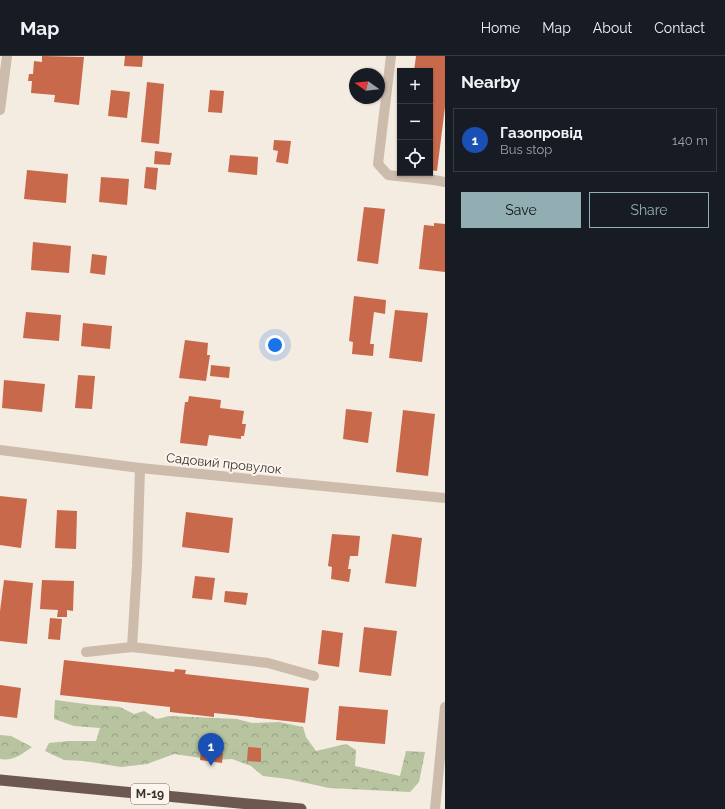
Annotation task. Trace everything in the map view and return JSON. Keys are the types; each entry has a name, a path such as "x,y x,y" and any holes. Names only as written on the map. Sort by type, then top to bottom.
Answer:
{"highway":[{"name":"М-19","path":"0,780 213,805 301,809"}],"street":[{"path":"0,110 2,77 7,56"},
{"path":"391,56 378,164 388,175 445,182"},
{"name":"Садовий провулок","path":"0,450 140,468 445,498"},
{"path":"132,648 137,566 140,468"},
{"path":"86,652 132,648 268,663 314,676"},
{"path":"435,809 445,707"}],"green space":[{"path":"55,700 120,707 134,714 144,711 157,719 169,716 237,719 252,723 279,722 303,727 306,737 316,751 346,744 356,750 355,766 400,776 406,751 425,752 419,782 410,792 329,788 288,779 263,776 251,766 232,759 215,760 174,754 147,764 121,767 84,761 64,760 45,751 49,743 96,741 100,728 74,726 54,719"},
{"path":"0,735 11,736 32,747 13,758 0,759"}],"building":[{"path":"42,56 84,57 79,105 54,102 55,95 31,93 32,81 28,81 29,74 33,74 34,61 42,62"},
{"path":"125,56 143,56 142,67 124,66"},
{"path":"416,56 445,56 445,107 437,171 433,170 433,68 414,68"},
{"path":"147,82 164,84 159,144 141,142"},
{"path":"111,90 130,92 127,118 108,116"},
{"path":"210,90 224,91 222,113 208,112"},
{"path":"274,140 291,141 288,164 276,162 278,151 273,150"},
{"path":"155,151 172,153 170,165 154,164"},
{"path":"230,155 258,157 257,175 228,172"},
{"path":"146,167 158,168 156,190 144,188"},
{"path":"27,170 68,174 66,203 24,199"},
{"path":"101,177 129,179 127,205 99,202"},
{"path":"364,207 385,209 378,264 357,261"},
{"path":"434,223 445,224 445,272 419,269 424,225 434,226"},
{"path":"33,242 71,246 69,273 31,270"},
{"path":"92,254 107,256 105,275 90,273"},
{"path":"354,296 386,300 385,314 374,312 370,344 374,344 373,356 352,354 353,342 349,341"},
{"path":"395,310 428,313 422,362 389,358"},
{"path":"26,312 61,315 59,341 23,338"},
{"path":"83,323 112,326 110,349 81,346"},
{"path":"185,340 208,343 207,355 210,355 206,381 179,378"},
{"path":"211,365 230,367 229,378 210,376"},
{"path":"78,375 95,376 92,409 75,408"},
{"path":"4,380 45,384 42,412 2,408"},
{"path":"189,396 221,400 220,408 244,411 242,424 246,424 244,436 241,436 241,439 209,435 207,446 180,443 185,402 188,402"},
{"path":"346,409 372,412 368,443 343,439"},
{"path":"403,410 435,414 428,476 396,472"},
{"path":"0,496 27,499 21,548 0,545"},
{"path":"57,510 77,511 76,549 55,548"},
{"path":"186,512 233,518 229,553 182,547"},
{"path":"332,534 360,536 358,556 350,556 348,569 351,569 349,582 331,579 332,567 328,566"},
{"path":"392,534 422,538 416,587 385,583"},
{"path":"195,576 215,578 212,600 192,598"},
{"path":"4,580 33,583 27,644 0,641 0,611"},
{"path":"42,580 74,581 73,611 67,610 67,617 57,617 58,610 40,609"},
{"path":"225,591 248,593 246,605 224,602"},
{"path":"50,618 62,619 60,640 48,639"},
{"path":"364,627 397,631 391,676 359,672"},
{"path":"322,630 343,633 339,667 318,664"},
{"path":"64,660 174,672 175,669 186,670 185,674 309,688 305,723 214,713 214,717 170,712 170,707 60,695"},
{"path":"0,685 21,688 17,718 0,716"},
{"path":"339,706 388,710 385,744 336,740"},
{"path":"248,747 261,748 261,762 247,761"},
{"path":"201,750 223,753 222,763 200,760"}],"place":[{"name":"Газопровід","path":"211,766"}]}
